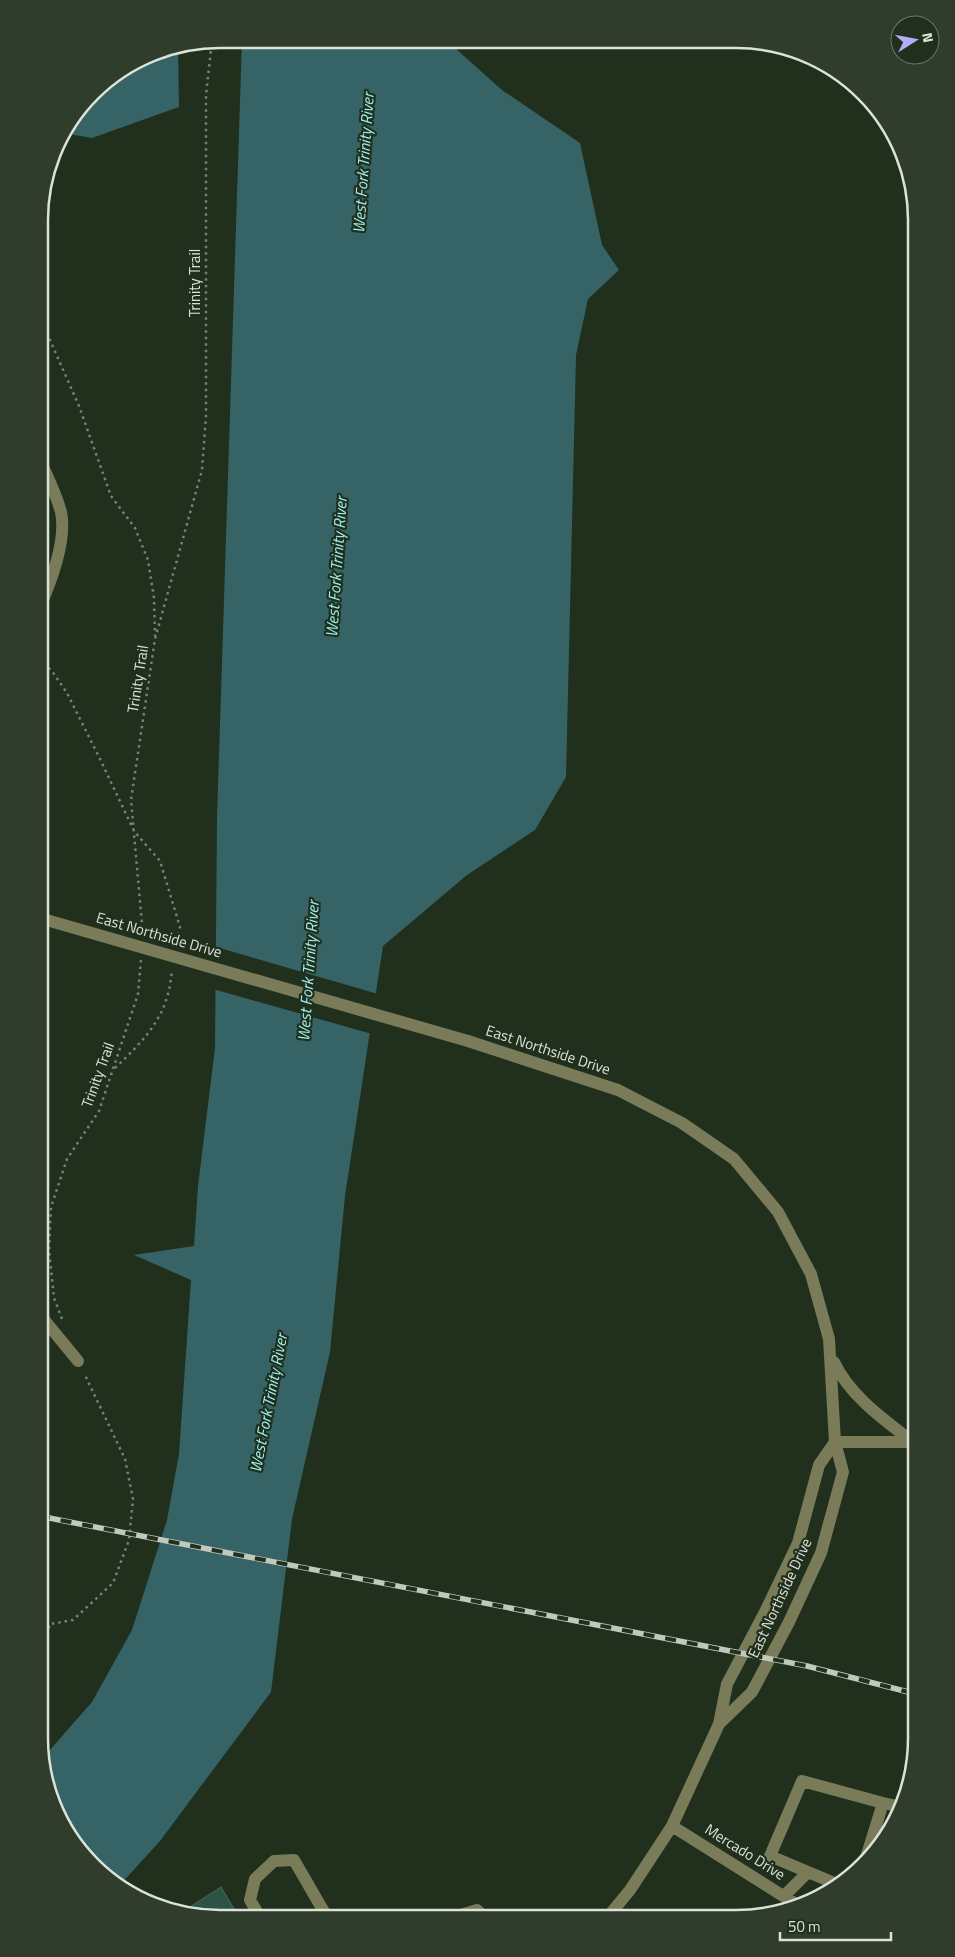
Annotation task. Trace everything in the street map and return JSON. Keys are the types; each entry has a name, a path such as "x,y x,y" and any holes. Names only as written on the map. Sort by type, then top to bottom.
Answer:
{"street":[{"path":"48,477 61,514 61,539 48,589"},
{"name":"East Northside Drive","path":"48,921 468,1041 618,1090 682,1123 734,1159 778,1212 811,1274 830,1339 835,1442 843,1472 822,1552 789,1622 752,1692 719,1724"},
{"path":"48,1325 78,1361"},
{"path":"832,1357 838,1371 854,1391 882,1418 907,1437"},
{"path":"835,1442 907,1442"},
{"name":"East Northside Drive","path":"614,1910 630,1890 672,1826 719,1724 728,1684 798,1543 819,1465 835,1442"},
{"path":"830,1881 770,1856 802,1780 893,1805"},
{"path":"871,1843 884,1803"},
{"name":"Mercado Drive","path":"672,1826 791,1900"},
{"path":"256,1910 250,1900 255,1879 274,1861 294,1860 323,1910"},
{"path":"784,1896 808,1872"}],"path":[{"name":"Trinity Trail","path":"143,938 144,929 132,800 155,639 202,470 206,416 206,95 211,48"},
{"name":"Trinity Trail","path":"48,335 80,406 112,496 135,528 148,560 154,598 155,639"},
{"path":"48,667 67,693 134,831 160,861 180,928 175,954"},
{"name":"Trinity Trail","path":"64,1326 54,1298 49,1250 51,1207 67,1159 99,1111 138,994 142,957"},
{"path":"113,1069 142,1042 159,1015 167,998 173,963"},
{"path":"48,1625 73,1620 113,1583 129,1540 133,1499 125,1459 78,1361"},
{"path":"48,1628 52,1624"}],"water":[{"name":"West Fork Trinity River","path":"242,48 455,48 502,90 580,143 602,245 619,270 588,299 576,355 566,777 535,830 467,875 383,946 345,1196 330,1352 292,1519 271,1692 160,1841 124,1880 98,1859 83,1842 65,1814 53,1782 49,1751 92,1702 132,1630 167,1520 179,1454 191,1280 134,1255 194,1246 198,1186 215,1048 217,818"},
{"path":"178,52 179,107 92,138 70,134 83,115 106,90 124,76 143,65"}],"pier":[{"path":"213,946 378,994 372,1034 213,989"}],"building":[{"path":"221,1887 235,1910 220,1910 190,1907"}],"railway":[{"path":"48,1518 807,1666 907,1692"}]}
